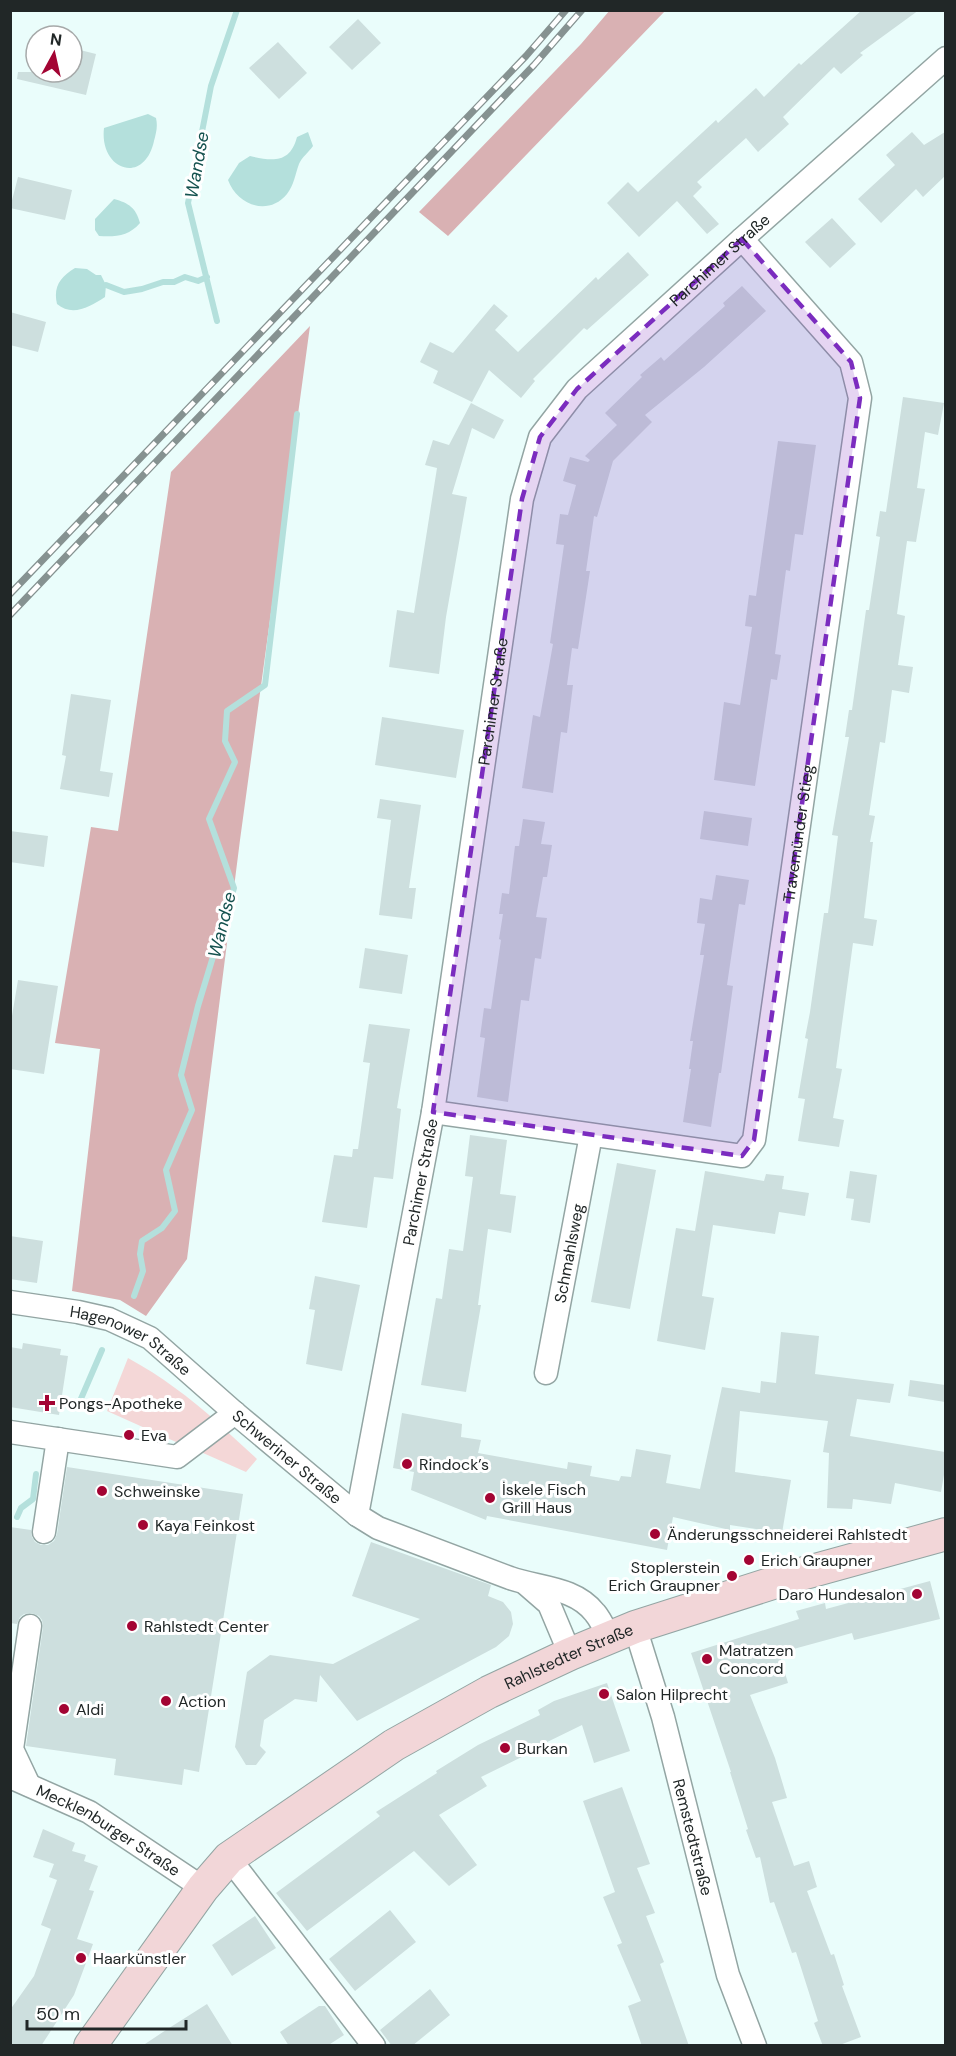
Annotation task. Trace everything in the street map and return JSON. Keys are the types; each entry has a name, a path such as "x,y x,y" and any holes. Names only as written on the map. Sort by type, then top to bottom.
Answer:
{"main road":[{"name":"Rahlstedter Straße","path":"90,2046 203,1888 229,1858 394,1745 489,1692 622,1632 790,1577 945,1534"}],"street":[{"name":"Parchimer Straße","path":"357,1515 433,1112 522,499 540,437 577,389 945,58"},
{"name":"Travemünder Stieg","path":"433,1112 742,1156 754,1140 860,399 851,362 742,239"},
{"name":"Schmahlsweg","path":"546,1373 591,1136"},
{"name":"Hagenower Straße","path":"10,1302 78,1312 109,1319 130,1328 150,1338 235,1413"},
{"name":"Schweriner Straße","path":"10,1432 177,1458 235,1413 357,1515 378,1528 526,1584 564,1592 587,1605 622,1632"},
{"path":"44,1532 58,1439"},
{"name":"Schweriner Straße","path":"526,1584 549,1604 570,1654"},
{"path":"20,1781 12,1749 30,1626"},
{"name":"Remstedtstraße","path":"622,1632 663,1717 728,1975 755,2046"},
{"name":"Mecklenburger Straße","path":"20,1781 89,1812 203,1888"},
{"path":"229,1858 374,2046"}],"highlighted area":[{"path":"742,239 851,362 860,398 754,1140 742,1156 433,1112 522,499 540,437 577,389"}],"shaded area":[{"path":"610,10 665,11 448,236 419,212 581,44"},
{"path":"310,326 240,840 187,1259 146,1316 120,1300 72,1291 100,1049 55,1043 91,827 118,831 171,472"},
{"path":"128,1358 174,1387 217,1422 185,1446 107,1411"},
{"path":"222,1427 257,1459 246,1472 194,1449"}],"water":[{"path":"148,114 156,118 157,124 149,155 141,164 132,168 123,167 108,154 104,142 104,128"},
{"path":"308,132 313,146 300,161 289,191 279,201 271,205 254,205 238,196 232,189 228,180 239,163 250,156 273,159 285,156 294,146 297,137"},
{"path":"114,199 131,207 140,223 122,235 99,236 95,230 95,219"},
{"path":"75,268 87,269 96,275 101,275 106,285 105,297 87,307 69,310 57,304 56,292 65,275"}],"building":[{"path":"862,10 919,10 860,53 863,55 841,74 834,67 783,117 789,124 758,152 746,138 697,182 702,187 693,196 719,224 707,234 677,201 639,237 607,203 628,182 638,192 716,120 718,123 756,88 764,97 799,63 801,65"},
{"path":"358,19 381,43 352,70 329,47"},
{"path":"278,42 307,73 279,99 249,68"},
{"path":"84,51 96,54 86,95 39,84 84,84"},
{"path":"18,72 24,72 24,81 17,79"},
{"path":"912,132 924,145 945,132 945,176 923,197 916,189 881,223 858,199 895,165 886,155"},
{"path":"18,177 72,190 65,220 10,208"},
{"path":"832,218 856,244 830,268 805,242"},
{"path":"628,252 649,275 587,330 584,328 533,379 535,381 521,398 489,370 472,402 433,383 438,371 420,362 430,342 453,353 494,304 508,316 495,330 518,352 596,277 598,280"},
{"path":"742,286 766,311 704,367 645,415 652,422 613,461 597,517 594,516 586,571 590,571 578,649 572,648 567,685 573,685 567,733 561,732 553,793 522,788 533,715 540,717 553,644 550,643 564,545 556,544 560,514 568,515 576,485 563,481 570,457 588,462 590,460 585,456 617,425 605,413 642,377 640,375 661,357 664,361 725,306 723,303"},
{"path":"10,312 46,322 38,352 10,345"},
{"path":"903,397 944,403 938,435 925,432 917,488 925,489 916,542 907,541 897,614 905,616 898,665 913,667 909,693 892,690 885,743 880,742 869,815 875,816 870,842 873,842 864,918 877,920 873,946 853,943 836,1068 842,1069 833,1118 844,1120 839,1147 798,1141 805,1099 798,1098 824,913 828,913 838,836 832,835 849,737 845,737 849,710 852,710 866,610 869,610 880,537 876,536 880,511 886,512"},
{"path":"471,403 504,420 494,439 472,428 452,494 467,497 446,617 439,674 389,667 397,610 414,613 437,468 425,465 433,440 449,445"},
{"path":"778,441 816,445 803,535 795,534 790,571 786,570 775,654 781,655 777,680 771,679 755,786 714,780 724,702 740,705 752,627 745,626 749,595 756,596"},
{"path":"71,694 111,700 100,771 113,773 109,797 60,789 66,756 62,755"},
{"path":"382,717 464,730 456,778 375,765"},
{"path":"380,799 421,805 409,888 416,888 412,919 379,915 391,820 377,818"},
{"path":"704,811 752,818 748,846 700,839"},
{"path":"523,819 545,822 541,844 552,845 547,877 543,877 536,917 547,918 541,959 535,958 529,1001 521,1000 508,1102 477,1097 485,1038 480,1037 484,1008 491,1009 501,940 499,939 503,914 499,914 502,893 509,894 515,846 519,846"},
{"path":"10,831 48,836 44,867 10,862"},
{"path":"716,875 749,880 745,905 739,904 727,985 733,986 711,1127 683,1122 691,1069 689,1069 693,1041 690,1041 704,955 700,955 705,924 697,923 700,898 712,900"},
{"path":"365,948 408,955 402,994 359,988"},
{"path":"18,980 58,986 44,1074 10,1069 10,1028"},
{"path":"369,1024 410,1029 397,1108 401,1109 393,1179 374,1177 367,1228 322,1222 334,1155 352,1157 353,1149 358,1149 370,1063 363,1062"},
{"path":"470,1135 507,1140 500,1194 516,1196 511,1233 488,1229 478,1305 481,1305 466,1392 421,1385 436,1298 442,1299 449,1249 463,1251 473,1177 465,1176"},
{"path":"617,1163 656,1170 630,1309 591,1302"},
{"path":"705,1171 764,1181 766,1174 784,1176 782,1189 809,1193 805,1216 779,1212 775,1234 713,1225 702,1296 714,1298 705,1350 657,1341 676,1228 695,1231"},
{"path":"850,1171 877,1175 870,1223 851,1220 854,1199 846,1198"},
{"path":"10,1236 43,1241 37,1283 10,1279"},
{"path":"315,1276 360,1285 342,1371 306,1364 315,1310 309,1309"},
{"path":"781,1332 819,1336 815,1374 894,1384 890,1403 857,1399 850,1436 945,1452 941,1492 895,1483 891,1504 853,1499 852,1509 827,1508 829,1453 823,1452 828,1421 740,1411 735,1472 791,1480 782,1533 730,1525 730,1530 673,1517 667,1550 487,1516 486,1520 411,1490 414,1472 393,1468 402,1413 462,1424 461,1437 481,1440 478,1453 567,1469 568,1462 592,1466 590,1476 619,1481 621,1476 631,1477 636,1449 671,1455 666,1483 700,1489 722,1387 760,1393 761,1381 776,1383"},
{"path":"23,1343 61,1349 60,1355 68,1356 59,1415 10,1407 10,1347 22,1349"},
{"path":"910,1380 945,1385 945,1402 908,1396"},
{"name":"Rahlstedt Center","path":"67,1467 243,1494 199,1772 184,1769 182,1785 114,1775 116,1759 26,1746 43,1627 39,1616 31,1613 20,1617 17,1624 10,1623 10,1527 31,1530 35,1542 41,1545 48,1545 54,1541"},
{"path":"371,1542 491,1585 488,1596 503,1602 511,1612 513,1624 509,1636 496,1647 357,1721 320,1675 317,1702 295,1699 264,1720 260,1746 266,1752 256,1765 246,1765 235,1747 247,1672 270,1655 333,1664 420,1619 352,1596"},
{"path":"930,1581 940,1619 854,1640 852,1633 779,1653 788,1683 750,1695 775,1758 787,1798 772,1802 794,1866 809,1861 817,1887 807,1891 831,1955 834,1954 844,1985 842,1986 861,2037 837,2046 823,2046 814,2023 818,2021 796,1952 792,1953 774,1902 770,1903 760,1857 756,1858 746,1830 748,1829 731,1772 691,1653 799,1619 796,1611 825,1603 826,1609"},
{"path":"607,1683 630,1751 594,1763 582,1725 481,1777 487,1786 439,1815 477,1865 449,1886 414,1851 307,1931 276,1893 380,1816 376,1812 437,1773 436,1771 478,1745 540,1715 538,1710 554,1701"},
{"path":"622,1787 650,1864 637,1868 655,1913 646,1916 664,1962 660,1964 689,2046 642,2046 628,2006 641,2001 617,1945 622,1943 603,1897 615,1892 583,1801"},
{"path":"43,1829 75,1843 72,1851 86,1855 84,1861 98,1866 89,1890 94,1891 77,1939 93,1944 74,1995 41,2046 10,2046 10,2010 34,1976 51,1929 41,1925 57,1880 49,1877 54,1864 33,1857"},
{"path":"390,1910 416,1942 355,1991 329,1959"},
{"path":"255,1916 276,1948 232,1976 212,1945"},
{"path":"430,1989 450,2015 412,2046 392,2046 380,2030"},
{"path":"207,2004 233,2046 142,2046 166,2030"},
{"path":"319,2006 325,2006 344,2035 327,2046 289,2046 280,2032"}],"waterway":[{"name":"Wandse","path":"217,321 188,203 211,86 237,10"},
{"path":"106,285 124,292 163,282 174,282 185,277 198,281 207,277"},
{"name":"Wandse","path":"134,1296 143,1271 140,1254 142,1241 162,1228 175,1211 166,1170 192,1110 181,1075 198,1006 234,888 209,819 235,762 225,741 227,711 265,685 297,414"},
{"name":"Wandse","path":"80,1401 102,1350"},
{"name":"Wandse","path":"17,1517 21,1508 33,1499 36,1474"}],"railway":[{"path":"10,594 526,56 566,10"},
{"path":"10,615 534,65 582,10"}],"place":[{"name":"Pongs-Apotheke","path":"47,1403"},
{"name":"Eva","path":"129,1435"},
{"name":"Rindock’s","path":"407,1464"},
{"name":"Schweinske","path":"102,1491"},
{"name":"İskele Fisch Grill Haus","path":"490,1498"},
{"name":"Kaya Feinkost","path":"143,1525"},
{"name":"Änderungsschneiderei Rahlstedt","path":"655,1534"},
{"name":"Erich Graupner","path":"749,1560"},
{"name":"Stoplerstein Erich Graupner","path":"732,1576"},
{"name":"Daro Hundesalon","path":"917,1594"},
{"name":"Rahlstedt Center","path":"132,1626"},
{"name":"Matratzen Concord","path":"707,1659"},
{"name":"Salon Hilprecht","path":"604,1694"},
{"name":"Action","path":"166,1701"},
{"name":"Aldi","path":"64,1709"},
{"name":"Burkan","path":"505,1748"},
{"name":"Haarkünstler","path":"81,1958"}]}
